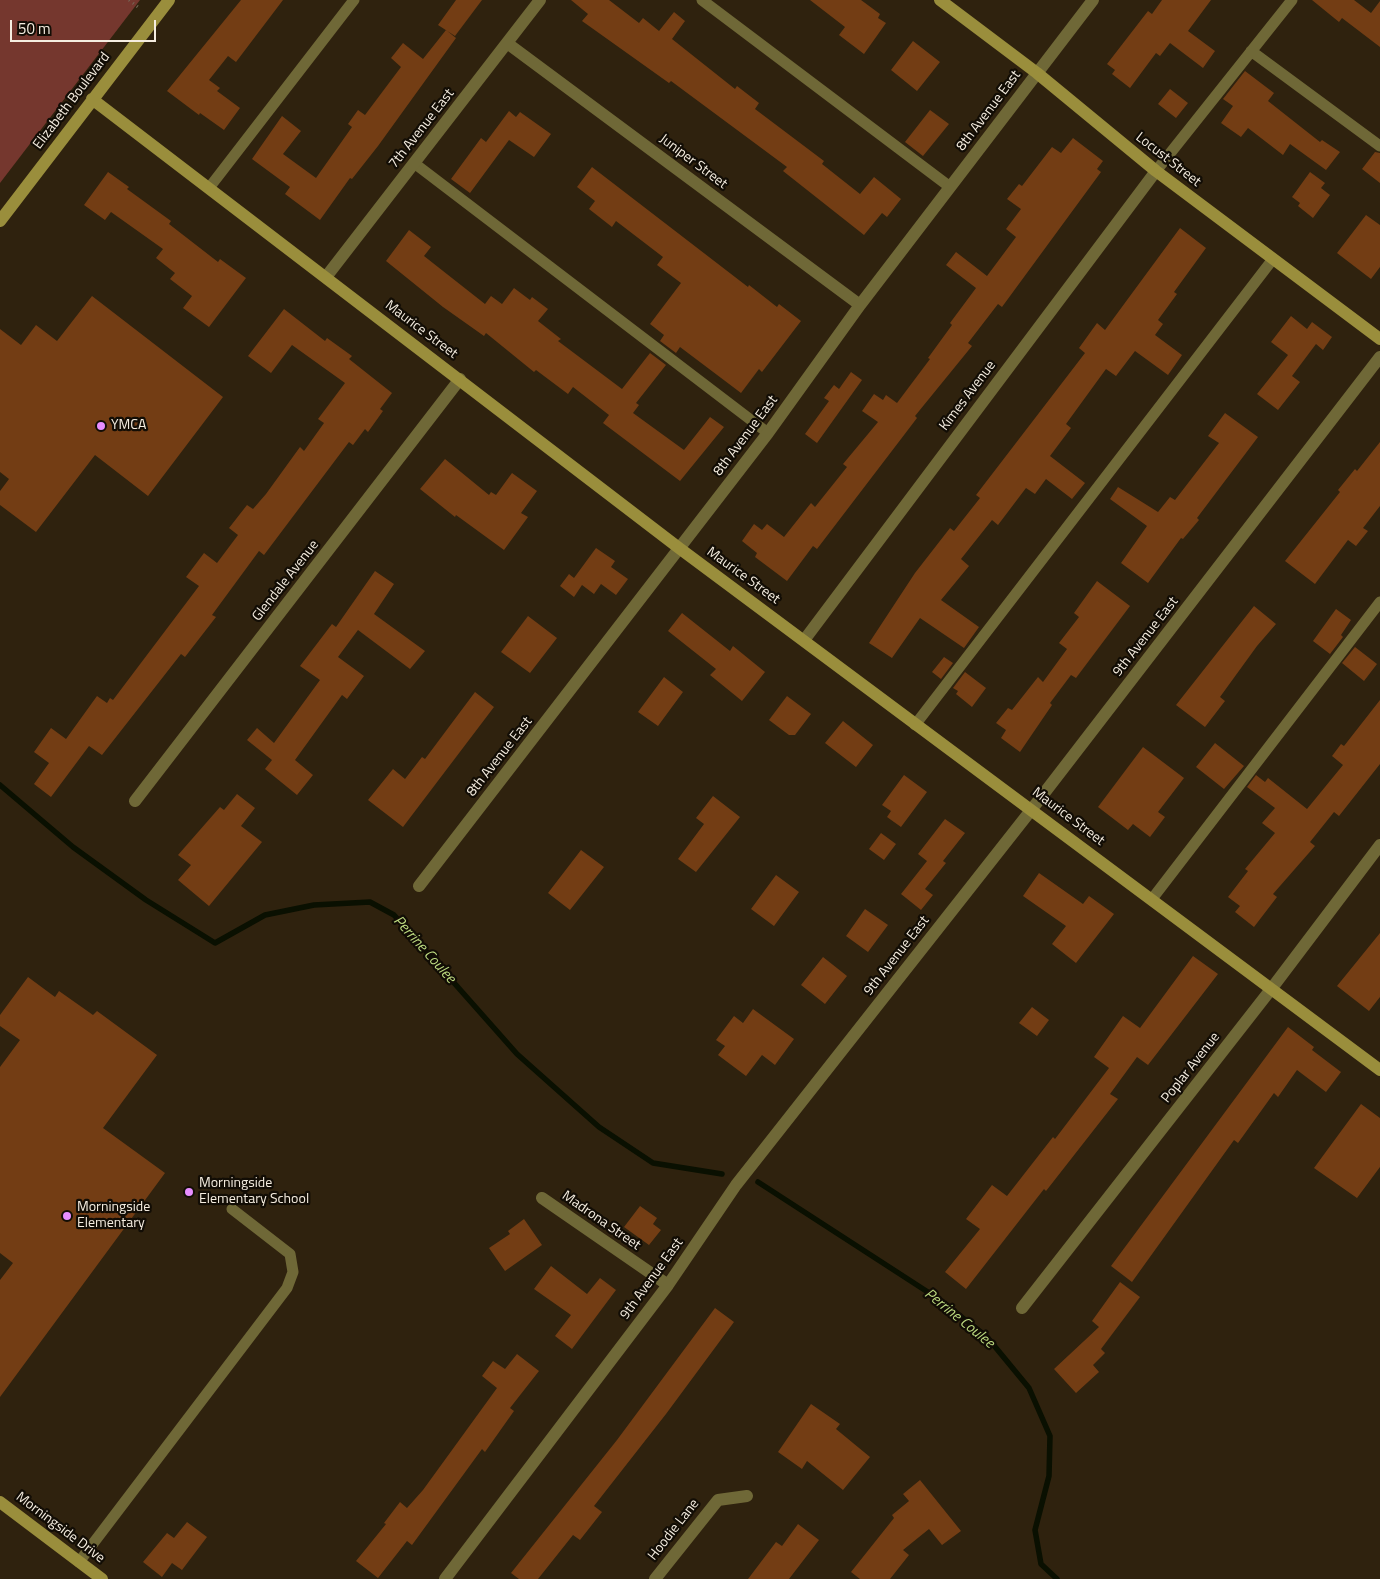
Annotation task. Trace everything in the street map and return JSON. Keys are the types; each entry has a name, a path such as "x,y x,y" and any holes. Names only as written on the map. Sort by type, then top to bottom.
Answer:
{"street":[{"name":"Elizabeth Boulevard","path":"0,221 169,0"},
{"name":"7th Avenue East","path":"326,277 540,0"},
{"name":"Locust Street","path":"940,0 1037,73 1156,171 1380,339"},
{"name":"8th Avenue East","path":"419,886 768,433 860,305 1093,0"},
{"name":"Juniper Street","path":"507,43 860,305"},
{"name":"Maurice Street","path":"92,99 679,548 804,639 915,725 1032,809 1380,1070"},
{"name":"Kimes Avenue","path":"804,639 1156,171"},
{"name":"9th Avenue East","path":"445,1579 668,1285 736,1185 1032,809 1380,358"},
{"name":"Glendale Avenue","path":"135,801 460,379"},
{"name":"Poplar Avenue","path":"1022,1308 1272,988 1380,845"},
{"name":"Madrona Street","path":"542,1198 668,1285"},
{"name":"Hoodie Lane","path":"655,1579 718,1500 747,1496"},
{"name":"Morningside Drive","path":"0,1502 102,1579"}],"lane":[{"path":"209,188 354,0"},
{"path":"702,0 950,187"},
{"path":"1156,171 1292,0"},
{"path":"1251,50 1380,146"},
{"path":"414,163 768,433"},
{"path":"915,725 1273,259"},
{"path":"1152,899 1380,602"},
{"path":"80,1562 286,1288 293,1272 290,1254 232,1209"}],"path":[{"path":"129,0 138,7"}],"shaded area":[{"path":"0,0 140,0 0,183"}],"building":[{"path":"241,0 283,0 236,62 228,56 209,80 220,88 217,91 240,108 224,130 200,113 199,115 167,91"},
{"path":"456,0 482,0 455,36 438,25"},
{"path":"571,0 609,0 639,23 643,18 659,31 674,12 685,21 672,39 735,89 737,86 759,103 755,109 824,161 822,164 860,194 874,177 901,199 887,217 882,213 864,235 783,171 787,167 671,81 669,83 582,21 588,14"},
{"path":"810,0 861,0 880,14 878,18 886,23 864,54 839,35 845,27"},
{"path":"1162,0 1211,0 1188,31 1215,51 1203,68 1170,43 1160,56 1156,53 1130,88 1112,74 1115,70 1107,64 1148,11 1152,14"},
{"path":"1312,0 1354,0 1371,13 1380,1 1380,47 1342,18 1339,22"},
{"path":"446,30 456,38 378,146 352,179 350,178 320,220 285,194 290,187 252,159 282,116 301,131 283,154 316,178 352,127 348,124 358,110 365,115 401,67 391,58 403,43 423,59"},
{"path":"913,41 940,62 917,91 891,70"},
{"path":"1245,71 1274,93 1268,101 1320,142 1322,140 1340,152 1326,170 1290,144 1283,155 1248,128 1241,137 1221,123 1233,106 1223,99"},
{"path":"1170,89 1188,103 1176,118 1158,104"},
{"path":"930,110 949,124 923,156 905,142"},
{"path":"509,111 516,117 520,112 551,134 534,157 509,140 470,193 451,179 481,138 486,142"},
{"path":"1073,138 1103,161 1097,169 1101,172 1002,307 998,304 968,343 972,346 915,416 917,418 817,549 813,546 787,581 755,557 757,553 742,541 754,524 762,530 767,524 784,537 811,503 815,507 847,467 843,464 878,422 862,411 874,394 883,400 886,395 897,403 930,359 928,358 952,325 950,323 976,288 946,265 956,252 987,276 1016,237 1006,229 1021,209 1007,199 1019,184 1022,186 1052,147 1061,153"},
{"path":"1375,152 1380,153 1380,183 1362,169"},
{"path":"592,167 748,287 749,285 777,307 779,304 801,321 762,372 759,369 741,393 680,347 676,353 660,341 664,335 650,324 681,283 657,265 663,257 616,221 612,227 589,209 595,201 577,187"},
{"path":"108,172 129,187 127,189 171,221 169,224 218,262 220,259 246,278 209,327 183,308 192,296 170,279 175,273 156,258 163,249 111,212 105,220 84,205"},
{"path":"1310,172 1325,183 1321,188 1330,195 1313,218 1298,206 1300,203 1292,197"},
{"path":"1366,215 1380,225 1380,267 1371,279 1337,253"},
{"path":"1180,228 1206,248 1174,292 1177,294 1158,320 1163,324 1155,335 1182,355 1168,375 1135,351 1116,376 1106,369 1066,424 1071,428 1050,456 1085,483 1072,499 1046,479 1035,494 1026,488 998,525 992,520 961,559 969,566 941,600 979,627 964,648 920,618 892,658 869,643 915,573 950,528 954,531 980,498 976,495 1085,353 1079,348 1097,323 1105,330"},
{"path":"409,230 431,247 424,256 485,304 491,296 502,304 514,288 530,300 532,297 548,309 538,321 561,339 558,341 622,389 650,353 666,365 636,403 639,405 633,413 684,450 710,417 724,427 680,481 603,423 609,415 573,387 568,394 536,370 534,372 486,333 484,336 443,307 386,261"},
{"name":"YMCA","path":"92,296 223,397 148,496 95,455 36,532 0,505 0,491 9,479 0,472 0,329 21,345 36,325 57,341"},
{"path":"284,309 325,341 327,338 352,356 349,359 392,393 380,409 383,411 368,432 365,429 353,445 349,442 264,555 259,551 212,615 216,617 185,657 181,654 102,755 89,746 51,797 34,784 49,763 34,752 51,728 66,739 97,696 107,703 110,698 113,700 199,586 186,577 204,553 217,563 238,535 229,528 247,505 253,509 300,447 304,451 324,423 318,419 345,383 292,345 271,373 248,356"},
{"path":"1291,316 1307,329 1312,322 1332,337 1323,350 1316,344 1292,376 1300,382 1278,410 1257,394 1288,355 1271,342"},
{"path":"851,372 862,380 817,443 805,434 829,401 824,398 834,385 839,389"},
{"path":"1225,413 1258,437 1197,518 1199,520 1183,539 1181,538 1148,583 1121,563 1147,526 1110,499 1118,487 1158,512 1170,497 1175,500 1219,443 1208,436"},
{"path":"1380,442 1380,506 1363,528 1368,531 1356,546 1348,540 1315,584 1285,561 1340,492 1338,490 1355,469 1357,471"},
{"path":"445,459 489,495 491,492 496,495 512,473 537,491 521,513 528,517 504,550 456,515 455,517 420,489"},
{"path":"596,548 615,561 611,567 628,579 616,595 601,584 594,594 582,585 574,597 560,586 569,574 574,578"},
{"path":"375,571 394,584 374,614 425,651 410,669 358,630 338,657 364,676 347,699 342,695 295,760 313,775 297,795 265,769 272,760 247,740 257,728 274,743 320,680 300,666 332,624 336,627"},
{"path":"1097,581 1130,606 1076,678 1071,675 1050,703 1052,705 1020,752 1001,738 1006,730 996,723 1008,708 1012,710 1038,677 1043,682 1067,649 1059,643 1079,617 1074,613"},
{"path":"1254,606 1276,624 1257,646 1220,697 1225,701 1205,727 1176,705"},
{"path":"1336,609 1351,620 1341,635 1343,637 1330,654 1313,641"},
{"path":"682,613 730,651 733,646 765,672 742,701 710,675 716,669 668,631"},
{"path":"528,616 557,638 530,673 501,652"},
{"path":"1355,647 1377,664 1364,681 1342,663"},
{"path":"944,657 953,663 941,679 932,672"},
{"path":"965,672 986,688 972,707 956,694 958,691 953,688"},
{"path":"664,677 683,692 658,726 638,712"},
{"path":"475,692 494,707 403,827 368,800 393,769 405,779 422,757 425,759"},
{"path":"787,696 811,714 795,735 789,735 769,720"},
{"path":"1380,700 1380,764 1339,816 1334,812 1310,842 1315,846 1273,894 1277,897 1254,927 1235,912 1240,906 1228,897 1248,871 1245,869 1275,833 1262,823 1275,808 1247,787 1256,775 1265,782 1268,778 1307,809 1343,765 1332,756 1341,744 1344,746"},
{"path":"843,721 873,745 856,767 825,743"},
{"path":"1215,743 1244,766 1224,789 1196,767"},
{"path":"1143,747 1184,778 1158,812 1165,817 1150,837 1133,824 1128,830 1098,807"},
{"path":"904,775 927,792 901,827 887,817 891,811 882,805"},
{"path":"237,794 255,808 241,826 262,842 209,906 178,880 191,865 178,855 220,807 224,810"},
{"path":"713,796 740,817 696,872 678,859 704,824 696,818"},
{"path":"945,819 965,833 943,861 946,863 925,889 933,895 921,910 901,894 927,861 918,854"},
{"path":"881,833 896,844 884,860 869,849"},
{"path":"581,850 604,867 570,910 548,893"},
{"path":"1039,873 1083,904 1089,896 1114,914 1076,963 1052,944 1066,926 1023,896"},
{"path":"776,875 799,892 774,926 751,909"},
{"path":"865,909 888,925 868,952 846,936"},
{"path":"1380,933 1380,997 1369,1011 1337,986"},
{"path":"1193,956 1218,974 1148,1065 1137,1057 1110,1094 1118,1099 1046,1191 1044,1189 966,1289 945,1272 980,1229 966,1219 992,1185 1007,1196 1053,1137 1055,1139 1109,1068 1094,1057 1123,1016 1140,1028"},
{"path":"823,957 847,976 825,1004 801,985"},
{"name":"Morningside Elementary","path":"28,977 55,997 59,991 93,1015 97,1011 157,1055 103,1128 165,1173 0,1397 0,1280 13,1263 0,1253 0,1067 20,1040 0,1026 0,1015"},
{"path":"1032,1007 1049,1020 1037,1036 1019,1023"},
{"path":"753,1009 794,1039 775,1065 762,1055 746,1076 718,1055 725,1046 716,1040 734,1016 743,1023"},
{"path":"1288,1027 1314,1047 1312,1050 1341,1072 1326,1092 1297,1070 1278,1097 1274,1093 1238,1143 1234,1140 1132,1282 1111,1266"},
{"path":"1361,1104 1380,1118 1380,1167 1357,1198 1314,1168"},
{"path":"640,1206 657,1218 653,1224 661,1230 649,1245 624,1227"},
{"path":"524,1219 542,1245 505,1271 489,1248 510,1234 508,1231"},
{"path":"551,1266 587,1294 600,1278 616,1290 572,1349 555,1336 571,1315 534,1289"},
{"path":"1120,1282 1140,1297 1101,1349 1105,1353 1093,1365 1099,1372 1076,1393 1054,1369 1099,1327 1092,1321"},
{"path":"715,1308 734,1322 666,1414 594,1506 602,1512 580,1540 573,1535 538,1579 519,1579 511,1573 617,1440"},
{"path":"517,1354 539,1371 510,1408 514,1411 485,1452 482,1449 412,1545 407,1541 378,1578 356,1561 386,1524 384,1523 400,1502 407,1508 423,1490 497,1388 482,1376 493,1361 505,1369"},
{"path":"811,1404 840,1424 836,1429 870,1457 843,1490 807,1461 802,1469 778,1452"},
{"path":"920,1480 961,1531 942,1545 929,1529 903,1550 909,1555 890,1579 860,1579 851,1572 894,1518 892,1515 909,1501 903,1494"},
{"path":"187,1522 207,1537 182,1570 172,1563 162,1577 143,1562 167,1533 174,1538"},
{"path":"798,1524 819,1540 789,1579 748,1579 776,1542 782,1546"}],"waterway":[{"name":"Perrine Coulee","path":"0,785 73,847 146,900 215,943 265,915 314,905 370,902 394,915 517,1054 599,1127 653,1163 722,1174"},
{"name":"Perrine Coulee","path":"758,1182 937,1298 987,1337 1029,1388 1050,1436 1049,1476 1035,1530 1041,1564 1057,1579"}],"place":[{"name":"YMCA","path":"101,426"},
{"name":"Morningside Elementary School","path":"189,1192"},
{"name":"Morningside Elementary","path":"67,1216"}]}
